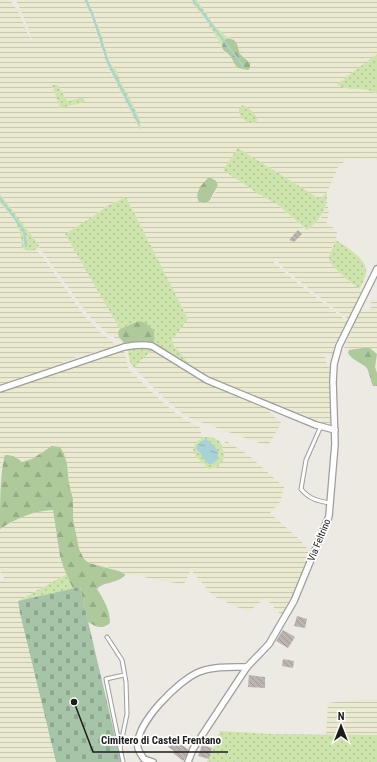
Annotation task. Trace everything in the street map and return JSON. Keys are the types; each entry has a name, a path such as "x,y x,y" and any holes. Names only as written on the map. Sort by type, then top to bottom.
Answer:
{"street":[{"name":"Via Feltrino","path":"188,762 193,749 247,667 269,644 294,601 329,516 335,444 333,382 334,364 339,346 377,269"},
{"path":"0,389 124,347 145,344 152,346 207,380 321,426 335,430"},
{"path":"153,762 144,759 138,749 138,743 150,714 158,704 198,672 210,668 247,667"}],"lane":[{"path":"321,426 306,460 301,489 307,496 318,501 330,503"},
{"path":"107,637 122,660 126,682 127,714 120,748"},
{"path":"123,762 106,679 124,675"}],"green space":[{"path":"0,0 10,0 19,13 33,43 16,0 84,0 92,17 107,64 140,129 129,96 120,81 117,71 109,62 101,33 87,0 194,0 193,3 217,36 224,52 230,55 238,68 243,70 245,58 240,54 234,40 223,34 214,25 197,0 377,0 377,54 343,88 366,89 377,94 377,160 351,158 339,165 327,192 321,200 238,148 257,193 278,205 306,230 321,218 327,200 329,215 326,222 337,231 336,240 331,249 330,263 345,278 364,292 349,320 284,269 277,258 273,262 348,322 334,358 324,353 326,362 331,370 329,424 318,423 306,416 235,389 190,368 183,356 173,344 172,340 188,319 126,197 107,206 95,215 120,329 118,332 119,337 124,343 108,334 89,316 0,194","holes":["52,85 61,89 67,101 82,98 60,108","209,177 215,180 217,190 209,202 200,202"]},
{"path":"84,0 87,0 101,33 109,62 117,71 120,81 140,120 140,130 107,64 92,17"},
{"path":"194,0 197,0 214,25 228,38 224,41 222,46 204,17 192,3"},
{"path":"228,38 234,40 240,54 250,63 250,68 248,70 238,68 231,57 223,49 223,41"},
{"path":"377,54 377,94 367,90 341,87 337,84"},
{"path":"52,85 58,85 67,101 80,98 84,99 85,102 60,108"},
{"path":"243,105 250,109 257,117 257,121 254,123 249,123 242,118 239,113 239,108"},
{"path":"238,148 320,199 327,192 326,204 322,214 316,222 307,230 278,205 223,170"},
{"path":"209,177 216,181 218,185 208,202 199,202 197,195 198,192 201,185"},
{"path":"0,194 39,245 36,250 29,251 22,248 20,232 14,219 0,203"},
{"path":"126,197 188,319 172,340 173,344 183,356 190,368 154,343 154,337 139,321 120,329 65,234 107,206"},
{"path":"0,203 14,219 20,232 20,241 29,251 36,250 43,257 83,314 100,332 117,346 79,356 0,387"},
{"path":"336,240 355,253 365,266 365,276 360,289 345,278 330,263 329,256"},
{"path":"369,300 377,300 377,349 363,348 349,350 344,348 360,311 365,312 371,308 371,303"},
{"path":"139,321 146,323 154,331 154,343 143,341 124,343 119,337 118,332 120,329"},
{"path":"142,345 155,349 143,358 134,368 130,362 127,347"},
{"path":"370,348 377,354 375,367 377,373 377,386 373,386 366,367 348,353 349,350"},
{"path":"155,349 186,372 200,380 261,404 281,423 268,446 192,419 184,415 166,400 134,368 143,358"},
{"path":"117,350 124,351 129,370 152,392 175,413 187,421 199,426 204,437 200,439 196,457 209,469 217,467 223,461 224,453 222,446 226,441 247,454 284,487 280,502 270,513 301,541 312,554 282,616 265,598 248,612 213,596 191,570 184,584 161,581 135,575 125,575 122,571 89,563 84,559 78,549 73,519 73,499 69,484 67,464 42,452 32,459 22,462 16,457 2,460 0,473 0,392"},
{"path":"204,437 211,437 220,441 224,451 222,463 217,467 209,469 196,457 193,449 196,442","holes":["206,439 216,448 219,456 215,462 208,464 196,448"]},
{"path":"52,446 60,447 67,464 69,484 73,499 73,519 79,549 84,559 89,563 122,572 125,575 119,580 100,586 97,589 108,609 110,623 101,627 88,622 80,587 73,589 63,566 53,510 25,516 0,529 1,480 5,455 10,455 22,462 32,459"},
{"path":"53,510 60,556 67,574 18,601 56,762 0,762 0,580 4,578 0,571 0,529 24,516 40,511"},
{"path":"67,574 73,589 18,601"},
{"path":"80,587 121,762 56,762 20,613 18,601"},
{"path":"362,699 377,699 377,735 326,735 328,703"},
{"path":"220,731 271,734 377,735 377,762 207,762"}],"water":[{"path":"206,439 213,445 218,453 218,459 212,464 208,464 196,448 200,442"}],"building":[{"path":"298,230 302,234 294,242 289,240"},
{"path":"297,616 307,619 305,628 294,626"},
{"path":"283,630 295,637 288,648 276,641"},
{"path":"283,659 294,661 293,668 282,666"},
{"path":"249,675 265,677 265,688 248,687"},
{"path":"186,734 188,739 181,744 190,751 183,761 168,747 173,741 175,742 180,736"},
{"path":"202,745 212,748 209,759 198,756"}],"waterway":[{"path":"86,0 92,13 108,62 139,123"},
{"path":"193,0 243,66"},
{"path":"0,198 24,231 26,246"}],"place":[{"name":"Cimitero di Castel Frentano","path":"74,702"}]}
